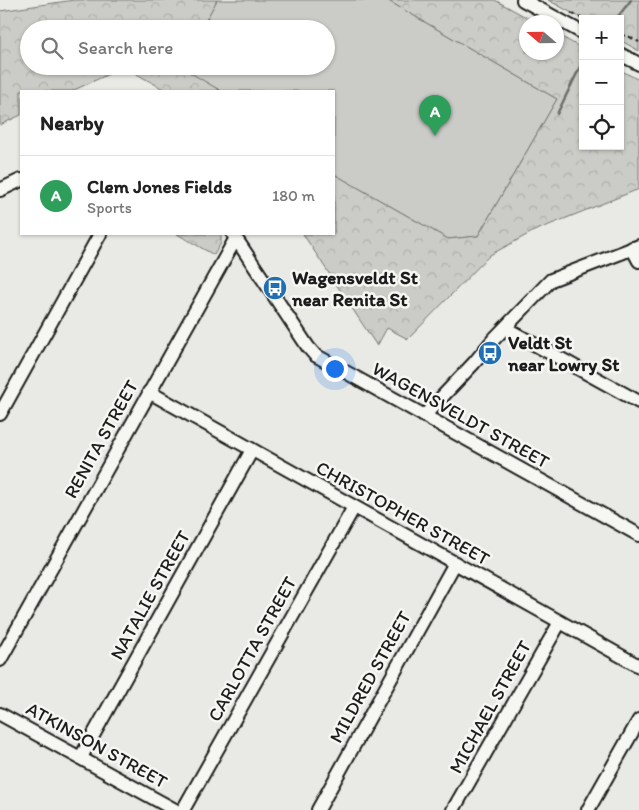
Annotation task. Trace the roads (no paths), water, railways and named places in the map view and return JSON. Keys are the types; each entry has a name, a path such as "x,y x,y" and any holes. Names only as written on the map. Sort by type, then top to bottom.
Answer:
{"street":[{"path":"523,0 579,31"},
{"path":"624,56 639,64"},
{"path":"0,190 20,180"},
{"path":"0,414 99,235"},
{"name":"RENITA STREET","path":"0,660 234,236"},
{"name":"WAGENSVELDT STREET","path":"234,236 315,355 639,535"},
{"path":"424,416 551,280 636,247 639,261"},
{"path":"505,328 639,402"},
{"name":"CHRISTOPHER STREET","path":"149,392 639,666"},
{"name":"NATALIE STREET","path":"81,757 252,450"},
{"name":"CARLOTTA STREET","path":"183,810 354,507"},
{"name":"MILDRED STREET","path":"318,810 455,563"},
{"name":"MICHAEL STREET","path":"453,810 560,622"},
{"name":"ATKINSON STREET","path":"0,714 175,810"},
{"path":"588,810 639,720"}],"waterway":[{"path":"619,15 631,0"},
{"path":"557,114 579,69"}],"place":[{"name":"Clem Jones Fields","path":"435,136"},
{"name":"Wagensveldt St near Renita St","path":"275,288"},
{"name":"Veldt St near Lowry St","path":"490,353"}]}
